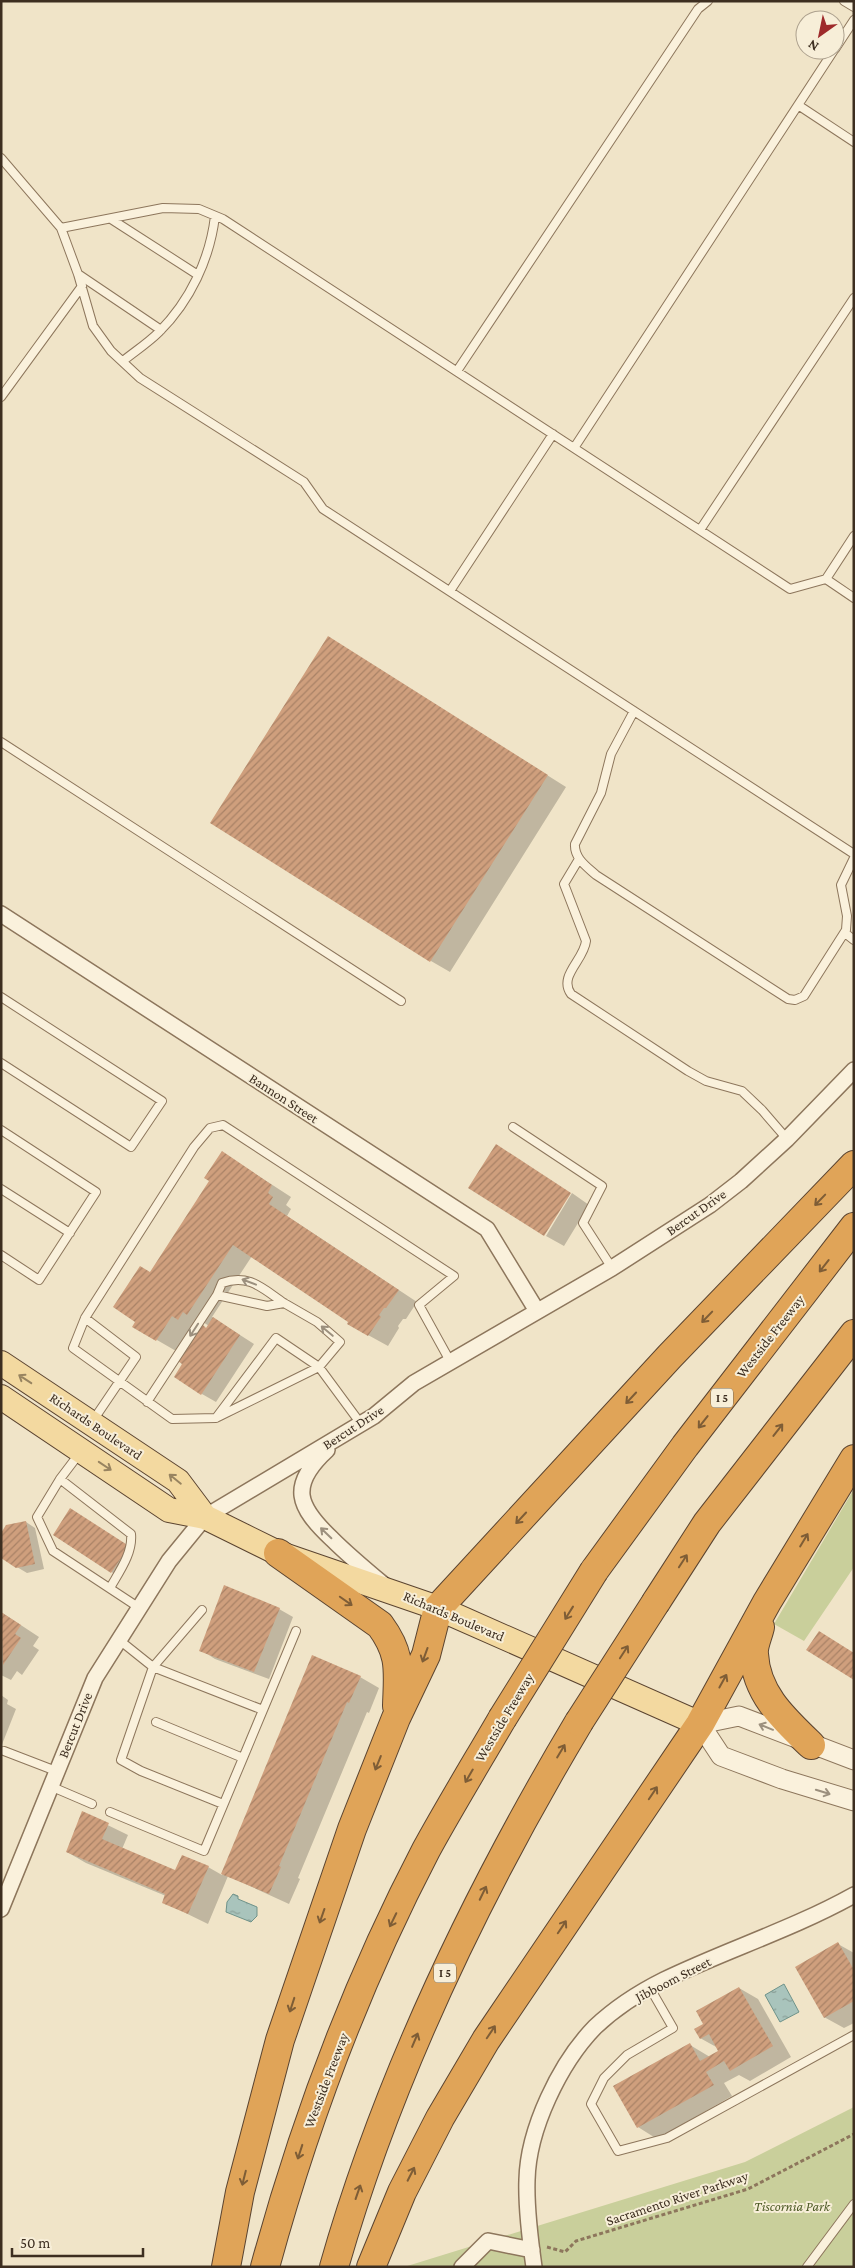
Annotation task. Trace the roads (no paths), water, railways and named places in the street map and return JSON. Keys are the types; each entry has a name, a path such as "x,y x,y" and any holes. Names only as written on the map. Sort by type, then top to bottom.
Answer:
{"highway":[{"path":"226,2267 240,2192 280,2040 352,1829 396,1718 426,1655 438,1608 670,1356 854,1165"},
{"name":"Westside Freeway","path":"265,2267 307,2131 336,2053 382,1942 426,1850 502,1719 594,1571 685,1446 854,1228"},
{"name":"I 5","path":"334,2267 389,2106 414,2041 451,1958 532,1800 578,1722 707,1523 854,1334"},
{"path":"371,2267 402,2192 436,2126 486,2040 700,1724 767,1602 854,1459"},
{"path":"278,1552 380,1625 392,1641 398,1662 396,1718"},
{"path":"767,1602 753,1653 760,1687 779,1714 811,1745"}],"main road":[{"name":"Richards Boulevard","path":"1,1363 178,1481 205,1517"},
{"name":"Richards Boulevard","path":"1,1397 169,1510 205,1517 278,1552 438,1608 700,1724"}],"street":[{"name":"Bannon Street","path":"1,914 487,1230 537,1311"},
{"name":"Bercut Drive","path":"1,1909 94,1678 169,1561 205,1517 374,1416 414,1383 612,1268 710,1205 741,1181 787,1139 854,1070"},
{"path":"346,1433 308,1471 303,1483 302,1499 307,1513 314,1522 388,1589"},
{"path":"854,1760 739,1716 700,1724 721,1756 782,1779 854,1802"},
{"name":"Jibboom Street","path":"534,2267 527,2180 532,2148 548,2098 564,2069 596,2027 625,2003 650,1988 854,1895"},
{"path":"462,2267 476,2252 491,2253 504,2244 532,2250"}],"lane":[{"path":"456,371 698,8 708,1"},
{"path":"844,1 854,7"},
{"path":"845,33 854,20"},
{"path":"574,448 827,60"},
{"path":"798,105 854,142"},
{"path":"1,158 61,228 82,286 93,326 111,351 140,378 304,482 323,509 854,854"},
{"path":"61,228 163,208 199,209 215,216 790,589 826,579 854,536"},
{"path":"122,362 160,330 189,296 208,252 215,216"},
{"path":"111,219 198,275"},
{"path":"78,274 160,330"},
{"path":"1,397 82,286"},
{"path":"700,530 854,298"},
{"path":"450,592 553,434"},
{"path":"826,579 854,598"},
{"path":"634,711 611,754 601,793 575,844 574,852 596,875 788,999 795,1000 804,996 844,933 847,916 841,885 854,858"},
{"path":"1,742 401,1001"},
{"path":"579,859 564,884 586,941 586,948 566,980 567,988 571,994 688,1071 706,1080 742,1091 762,1110 787,1139"},
{"path":"844,933 854,940"},
{"path":"1,997 162,1101 132,1147 1,1063"},
{"path":"147,1402 217,1295 222,1283 233,1279 248,1280 317,1322 340,1342 319,1367 216,1418 172,1419 147,1402 73,1348 85,1318 194,1147 210,1128 223,1125 454,1276 419,1304 450,1361"},
{"path":"512,1128 602,1186 584,1223 612,1268"},
{"path":"1,1130 96,1192 40,1280 1,1255"},
{"path":"1,1189 70,1233"},
{"path":"217,1295 266,1306 284,1303"},
{"path":"85,1318 136,1357 92,1422"},
{"path":"216,1418 276,1338 319,1367 361,1424"},
{"path":"82,1450 60,1479 38,1517 53,1551 138,1608"},
{"path":"60,1479 131,1534 132,1542 110,1588"},
{"path":"202,1610 153,1667 121,1760 223,1804"},
{"path":"110,1812 204,1851 296,1630"},
{"path":"118,1639 153,1667 263,1710"},
{"path":"156,1722 243,1758"},
{"path":"4,1751 56,1771"},
{"path":"50,1786 92,1804"},
{"path":"650,1988 672,2028 628,2055 604,2078 591,2104 618,2151 667,2138 854,2035"},
{"path":"807,2267 854,2204"}],"water":[{"path":"233,1894 238,1896 238,1899 257,1907 257,1916 251,1922 226,1912 227,1902"},
{"path":"784,1984 799,2012 780,2022 765,1995"}],"park label":[{"name":"Tiscornia Park","path":"792,2206"}]}
